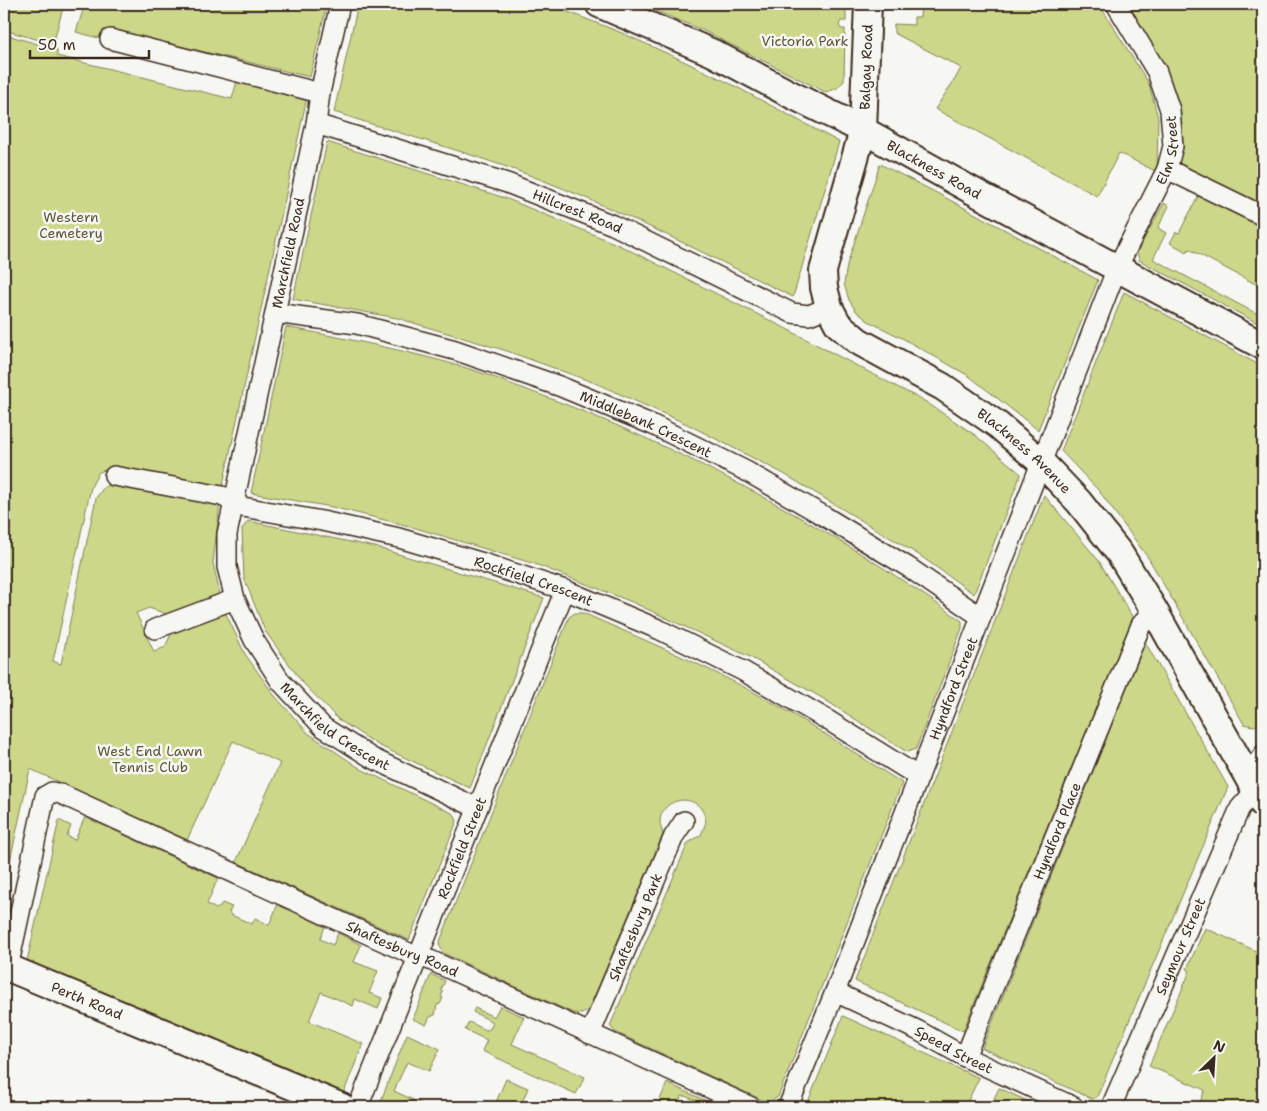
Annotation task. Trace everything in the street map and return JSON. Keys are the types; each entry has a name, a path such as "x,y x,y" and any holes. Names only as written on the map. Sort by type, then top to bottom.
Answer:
{"street":[{"name":"Marchfield Road","path":"234,502 316,124 320,93 340,4"},
{"name":"Blackness Road","path":"599,4 713,53 863,130 980,195 1263,346"},
{"name":"Balgay Road","path":"863,130 868,4"},
{"name":"Elm Street","path":"1116,4 1157,72 1170,110 1173,146 1167,169 1117,268"},
{"path":"110,38 320,93"},
{"name":"Hillcrest Road","path":"316,124 507,183 613,225 792,313 809,315 829,307"},
{"name":"Blackness Avenue","path":"863,130 823,271 824,288 829,307 838,324 858,342 943,386 998,425 1041,462 1079,502 1120,554 1257,780"},
{"path":"1167,169 1263,216"},
{"name":"Hyndford Street","path":"788,1107 835,992 1117,268"},
{"name":"Middlebank Crescent","path":"275,313 357,324 456,350 559,386 652,425 746,471 824,516 908,567 981,617"},
{"name":"Rockfield Crescent","path":"114,476 222,496 243,506 399,538 564,590 658,629 742,670 826,718 919,777"},
{"name":"Marchfield Crescent","path":"234,502 227,534 227,567 235,599 254,640 281,682 323,727 372,758 477,808"},
{"name":"Rockfield Street","path":"358,1107 564,590"},
{"path":"156,629 235,599"},
{"name":"Hyndford Place","path":"965,1057 1142,625 1154,610"},
{"name":"Seymour Street","path":"1111,1107 1240,808 1257,780"},
{"name":"Shaftesbury Road","path":"12,970 45,796 52,792 61,794 430,960 751,1107"},
{"name":"Shaftesbury Park","path":"590,1034 674,836 684,821"},
{"name":"Perth Road","path":"12,970 342,1107"},
{"name":"Speed Street","path":"835,992 917,1030 965,1057 1074,1107"}],"green space":[{"path":"4,4 64,4 53,44 4,30"},
{"path":"85,4 327,4 310,77 109,29 106,40 76,32"},
{"path":"358,4 548,4 622,33 673,56 731,84 839,142 793,297 616,211 544,181 486,160 334,112"},
{"name":"Victoria Park","path":"639,4 846,4 846,21 841,21 839,25 841,29 845,29 844,81 836,89 825,92 702,30"},
{"path":"921,4 1099,4 1149,84 1158,118 1157,172 1119,153 1097,196 935,109 961,68 894,33 894,24 914,25 914,17 920,17"},
{"path":"1122,4 1263,4 1263,207 1177,165 1178,113"},
{"path":"4,34 57,50 57,56 232,99 237,81 307,97 222,489 111,468 99,472 91,487 53,661 61,664 96,498 104,487 115,483 220,502 213,563 219,590 217,596 167,614 149,608 136,613 154,652 165,647 173,630 220,612 226,614 245,654 274,695 308,733 361,769 454,814 457,821 409,940 236,862 280,763 233,741 187,840 30,769 4,889"},
{"path":"327,142 505,198 619,245 779,325 926,402 975,435 1021,474 974,594 919,555 784,474 687,424 595,383 507,351 397,318 293,299"},
{"path":"880,164 1098,280 1038,430 969,376 868,321 856,311 849,300 844,284 847,265"},
{"path":"1200,193 1263,224 1263,288 1189,249 1187,252 1170,243 1176,232 1179,233"},
{"path":"1164,203 1169,206 1158,228 1166,233 1153,259 1263,317 1263,326 1139,260 1137,252"},
{"path":"1124,292 1263,367 1263,723 1259,725 1251,726 1244,724 1149,559 1099,491 1061,451"},
{"path":"286,327 379,346 470,369 587,413 644,437 754,492 860,553 912,586 962,621 962,628 916,749 907,752 822,698 750,657 632,602 535,564 409,526 332,507 251,493"},
{"path":"1044,495 1099,561 1133,618 963,1031 855,981"},
{"path":"248,521 375,547 544,598 470,788 378,745 339,720 302,682 265,631 244,578 242,529"},
{"path":"575,613 583,613 672,652 759,695 902,783 778,1097 771,1101 762,1100 615,1032 610,1026 688,843 701,835 706,822 702,810 691,801 677,801 670,804 661,814 660,823 663,834 589,1009 582,1014 573,1013 443,953 439,944 569,617"},
{"path":"1145,642 1228,787 1097,1097 1092,1099 982,1048"},
{"path":"85,817 218,878 207,904 216,909 222,903 232,907 229,912 231,915 252,924 255,918 269,925 278,904 325,927 320,939 333,945 338,933 361,945 354,962 378,971 369,993 382,998 378,1009 355,999 353,1006 321,992 309,1021 363,1044 344,1092 27,961 59,820 71,826 67,836 75,840"},
{"path":"1205,928 1263,954 1263,1107 1198,1107 1205,1090 1149,1066 1190,971 1187,969"},
{"path":"431,974 445,981 441,990 443,992 441,997 443,998 440,1004 437,1005 435,1015 430,1017 426,1025 413,1019"},
{"path":"500,1006 524,1017 512,1044 585,1077 576,1094 482,1051 487,1040 465,1030 469,1022 486,1030 490,1029 493,1022 473,1012 475,1008 494,1017"},
{"path":"843,1016 979,1078 966,1105 970,1107 806,1107"},
{"path":"407,1034 440,1049 429,1071 407,1062 394,1091 428,1107 390,1107 380,1103"},
{"path":"506,1079 528,1088 520,1107 508,1107 496,1102"},
{"path":"667,1083 713,1104 711,1107 685,1096 681,1097 679,1103 683,1107 657,1107"},
{"path":"999,1088 1040,1107 990,1107"}],"park label":[{"name":"Western Cemetery","path":"71,226"},
{"name":"West End Lawn Tennis Club","path":"150,760"}]}
